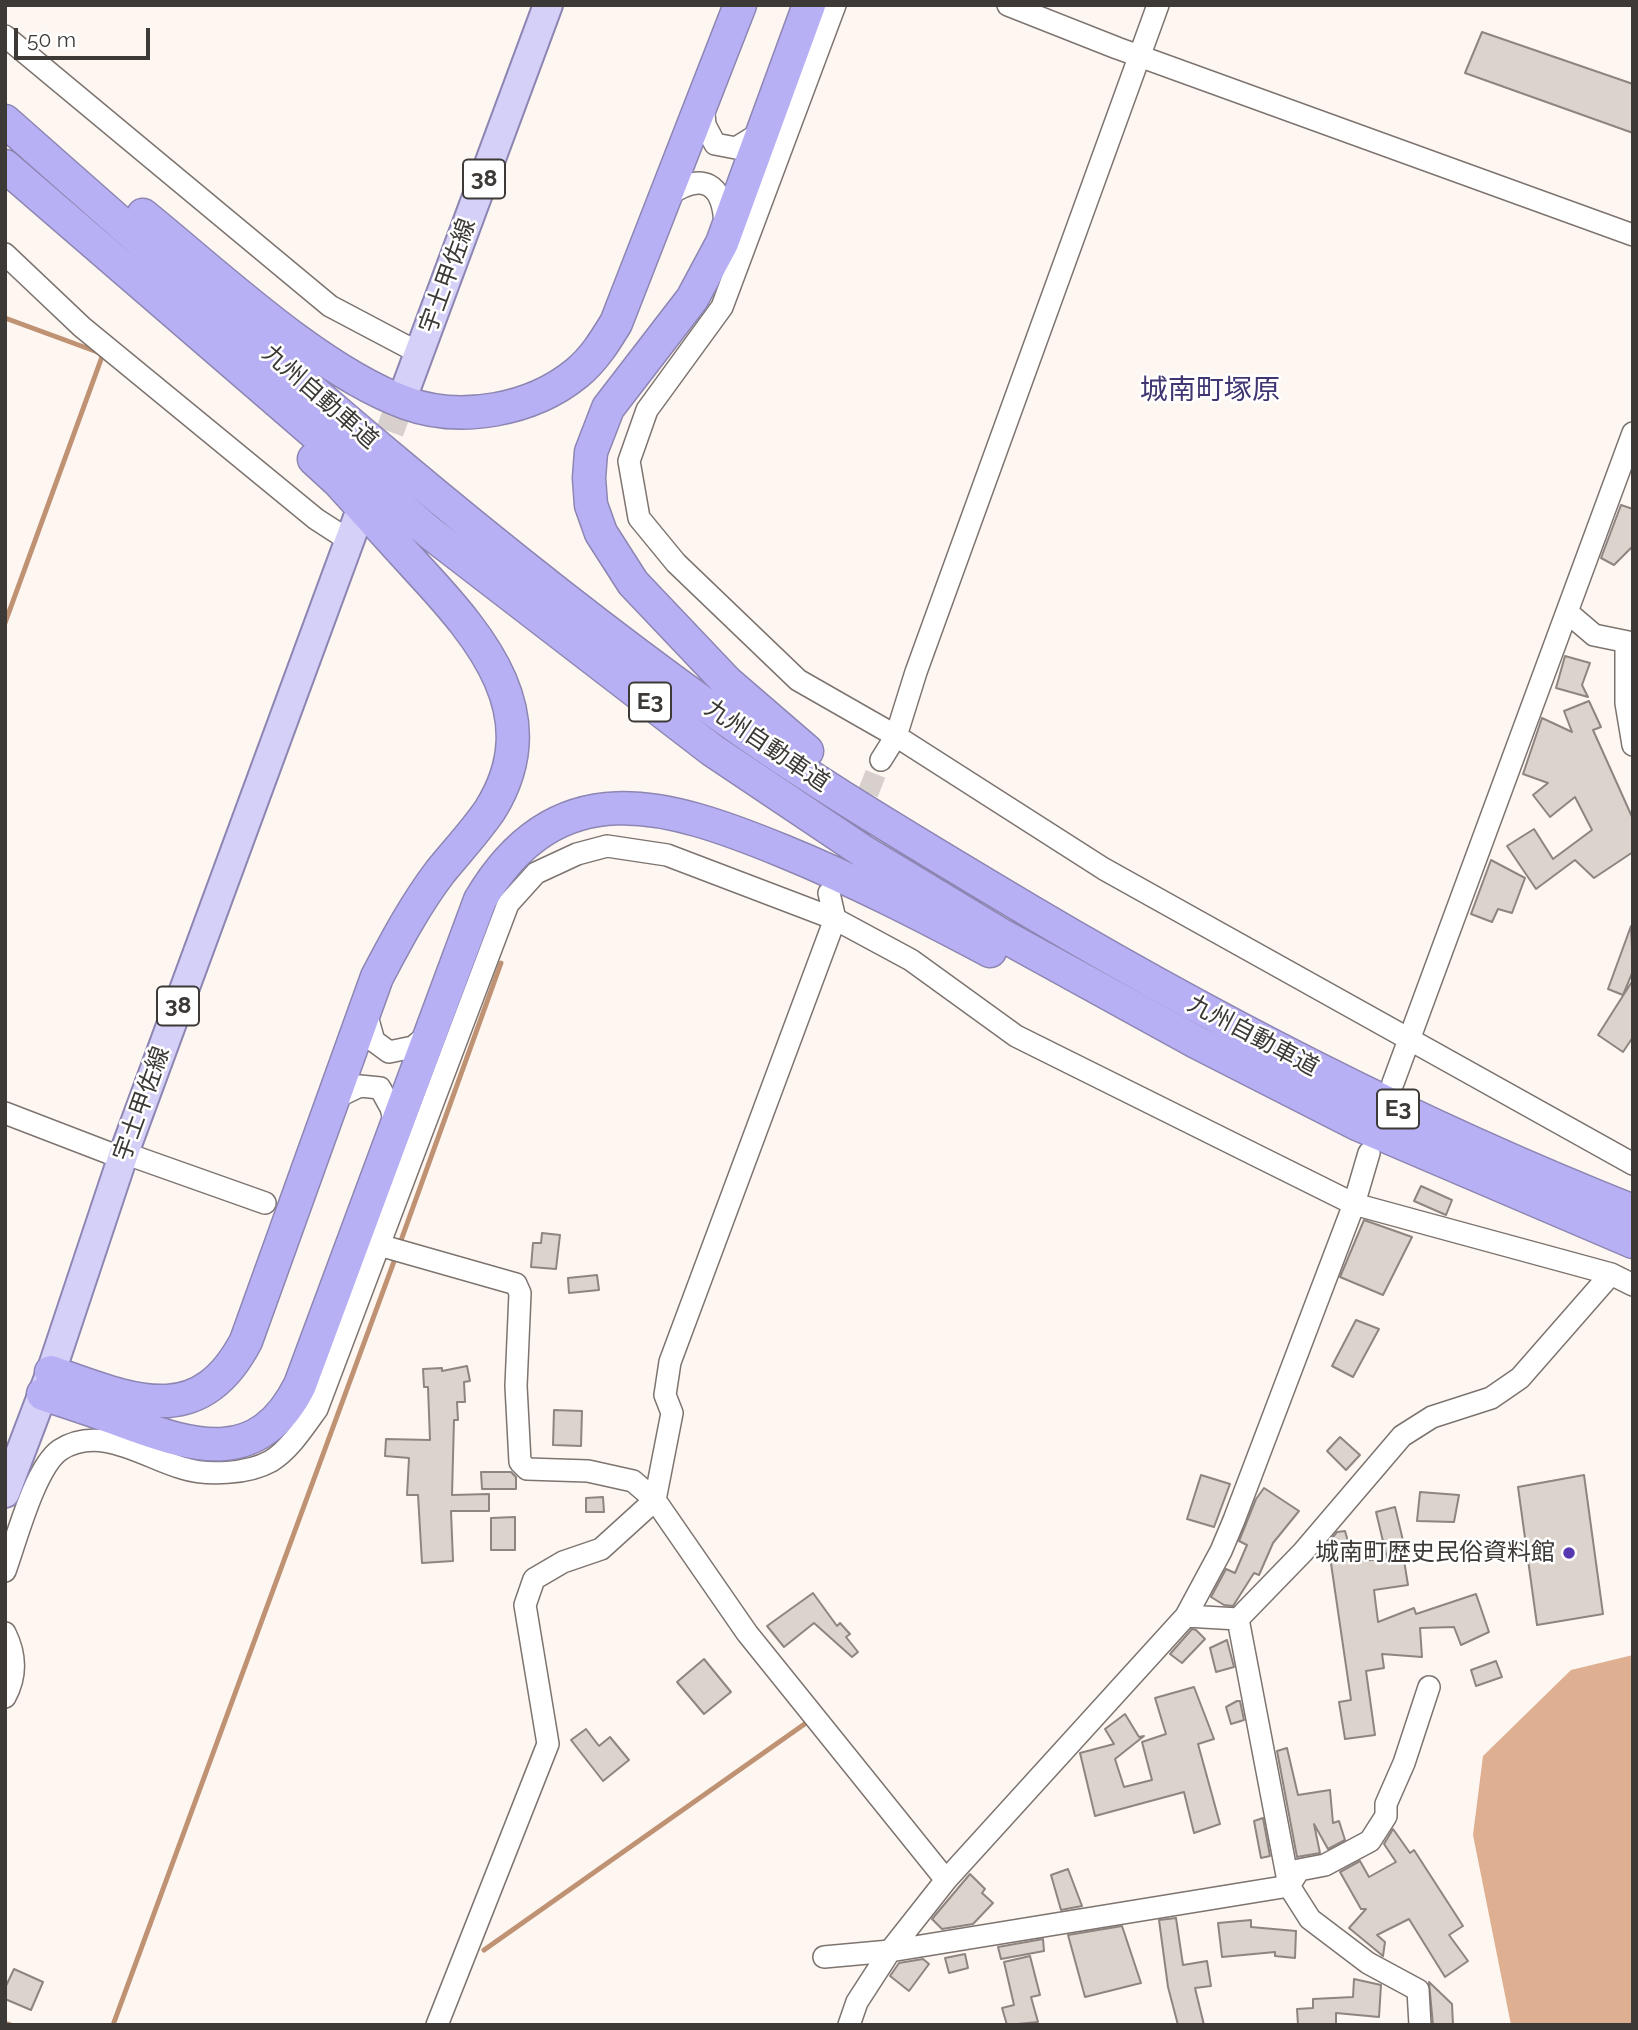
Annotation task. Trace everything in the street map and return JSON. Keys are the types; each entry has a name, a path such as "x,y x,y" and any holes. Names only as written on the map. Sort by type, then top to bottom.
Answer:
{"highway":[{"path":"5,104 298,341 378,392 409,404 437,410 496,410 554,389 578,372 598,351 616,323 740,5"},
{"path":"809,5 726,230 692,299 623,386 598,428 591,452 591,505 615,558 633,583 727,682 802,747 884,806 1036,901 1170,992"},
{"name":"九州自動車道","path":"5,121 429,491 715,712 875,818 1170,992 1311,1067 1460,1140 1633,1211"},
{"path":"11,171 77,243 338,481 462,617 481,641 496,668 508,700 512,731 510,759 502,785 472,834 439,873 406,922 377,977 246,1341 235,1362 221,1380 203,1393 182,1401 134,1400 47,1383"},
{"name":"九州自動車道","path":"11,171 429,532 712,750 863,852 998,933 1196,1042 1357,1124 1633,1242"},
{"path":"47,1383 175,1440 198,1445 239,1442 257,1435 275,1422 289,1406 300,1385 480,900 510,856 531,836 582,813 645,808 726,828 853,880 1346,1134 1357,1124"}],"main road":[{"name":"宇土甲佐線","path":"406,388 548,5"},
{"name":"宇土甲佐線","path":"5,1493 47,1383 123,1156 354,530"}],"street":[{"path":"835,5 722,307 647,410 629,461 639,518 676,564 798,680 896,736 1104,869 1633,1164"},
{"path":"1008,5 1140,57 1633,235"},
{"path":"881,760 896,736 916,672 1158,5"},
{"path":"5,36 330,306 419,353"},
{"path":"703,104 705,125 715,144 736,148 762,132"},
{"path":"667,196 678,188 700,181 712,186 724,206 726,230"},
{"path":"5,254 93,336 316,519 354,530"},
{"path":"1393,1083 1633,433"},
{"path":"1567,612 1594,635 1629,643 1626,703 1633,745"},
{"path":"5,1571 36,1483 59,1451 86,1440 114,1442 184,1469 233,1472 270,1461 294,1441 317,1409 508,904 536,873 577,855 607,846 667,855 835,919 911,960 1016,1036 1354,1204 1611,1274 1633,1285"},
{"path":"437,2025 548,1744 525,1605 534,1579 563,1562 601,1549 655,1500 672,1413 665,1395 670,1362 835,919 829,892"},
{"path":"365,1009 369,1031 380,1049 389,1052 406,1049 430,1033"},
{"path":"335,1098 360,1086 380,1088 391,1108 396,1127"},
{"path":"5,1113 265,1203"},
{"path":"849,2025 858,2003 890,1951 946,1880 1186,1616 1214,1566 1354,1204 1369,1153"},
{"path":"379,1245 516,1284 520,1293 516,1386 520,1462 527,1469 589,1471 633,1481 655,1500 747,1633 946,1880"},
{"path":"1186,1616 1238,1619 1303,1552 1402,1436 1432,1417 1491,1398 1520,1378 1611,1274"},
{"path":"1238,1619 1289,1886 1310,1919 1368,1963 1418,1990 1420,2025"},
{"path":"5,1633 12,1648 14,1680 5,1697"},
{"path":"824,1957 890,1951 1289,1886 1299,1870 1325,1865 1370,1841 1386,1816 1386,1804 1405,1763 1429,1688"}],"shaded area":[{"path":"1633,1655 1633,2025 1511,2025 1473,1835 1483,1756 1571,1670"}],"building":[{"path":"1482,32 1633,84 1633,133 1465,73"},
{"path":"1621,505 1633,509 1633,546 1614,565 1601,558"},
{"path":"1565,656 1590,663 1582,685 1588,697 1556,688"},
{"path":"1589,701 1601,727 1593,730 1633,819 1633,852 1594,878 1575,860 1536,889 1507,846 1534,829 1553,859 1592,830 1575,797 1550,817 1533,795 1548,783 1523,774 1542,718 1572,732 1564,711"},
{"path":"1491,860 1525,878 1512,913 1498,909 1492,922 1471,914"},
{"path":"1631,926 1633,971 1623,995 1608,989"},
{"path":"1633,980 1633,1037 1623,1052 1598,1035"},
{"path":"1421,1186 1452,1200 1446,1215 1414,1201"},
{"path":"1364,1220 1412,1237 1383,1295 1340,1277"},
{"path":"542,1233 560,1235 556,1269 531,1267 533,1243 541,1243"},
{"path":"597,1275 599,1290 569,1293 568,1278"},
{"path":"1356,1320 1379,1329 1353,1377 1332,1366"},
{"path":"467,1366 470,1381 464,1382 465,1402 457,1402 458,1420 454,1420 452,1495 489,1494 489,1511 451,1511 453,1561 422,1563 418,1495 407,1495 409,1458 385,1456 386,1439 430,1440 428,1387 424,1387 423,1369 442,1368 442,1371"},
{"path":"554,1410 582,1411 581,1446 553,1445"},
{"path":"1340,1437 1360,1455 1346,1470 1327,1451"},
{"path":"481,1472 511,1472 516,1477 516,1489 482,1489"},
{"path":"1201,1475 1230,1484 1214,1527 1187,1519"},
{"path":"1584,1475 1603,1614 1537,1625 1518,1487"},
{"path":"1264,1488 1299,1511 1273,1543 1259,1575 1254,1573 1233,1606 1224,1605 1211,1597 1226,1569 1235,1573 1247,1545 1239,1541 1256,1499"},
{"path":"1420,1492 1459,1495 1454,1522 1417,1521"},
{"path":"603,1497 604,1512 586,1512 586,1498"},
{"path":"1395,1507 1406,1553 1403,1554 1408,1585 1374,1590 1378,1622 1414,1608 1416,1614 1476,1594 1489,1632 1461,1645 1454,1627 1420,1628 1422,1657 1382,1654 1384,1668 1366,1671 1375,1735 1345,1739 1339,1702 1351,1700 1328,1543 1337,1532 1345,1531 1354,1562 1387,1558 1376,1512"},
{"path":"515,1517 515,1550 491,1550 491,1518"},
{"path":"813,1593 837,1626 840,1623 850,1634 846,1637 858,1652 852,1657 814,1623 784,1647 767,1626"},
{"path":"1192,1629 1205,1639 1182,1663 1170,1654"},
{"path":"1227,1640 1234,1667 1216,1672 1210,1648"},
{"path":"704,1659 731,1692 704,1714 677,1682"},
{"path":"1496,1661 1502,1677 1476,1686 1471,1670"},
{"path":"1194,1687 1214,1739 1198,1744 1220,1824 1194,1833 1184,1792 1095,1816 1080,1753 1114,1744 1105,1729 1125,1714 1139,1737 1144,1736 1115,1759 1124,1787 1152,1780 1142,1742 1166,1734 1155,1698"},
{"path":"1240,1701 1244,1720 1231,1724 1226,1707"},
{"path":"586,1729 599,1746 610,1737 629,1760 603,1781 571,1740"},
{"path":"1287,1748 1298,1795 1330,1790 1333,1823 1339,1821 1345,1840 1328,1849 1314,1824 1320,1853 1297,1857 1277,1751"},
{"path":"1263,1818 1270,1856 1261,1858 1254,1821"},
{"path":"1393,1829 1410,1853 1414,1850 1463,1926 1449,1935 1468,1961 1445,1977 1409,1919 1377,1935 1385,1942 1383,1956 1349,1928 1366,1909 1361,1909 1340,1872 1360,1861 1369,1877 1396,1862 1384,1844"},
{"path":"1068,1869 1082,1906 1061,1910 1051,1875"},
{"path":"970,1874 985,1889 982,1893 993,1903 973,1924 942,1929 932,1919"},
{"path":"1176,1918 1183,1965 1207,1961 1211,1986 1195,1988 1204,2025 1178,2025 1168,1987 1159,1920"},
{"path":"1251,1920 1251,1927 1296,1931 1295,1958 1275,1956 1275,1952 1222,1957 1218,1923"},
{"path":"1122,1926 1141,1983 1085,1997 1068,1935"},
{"path":"1043,1939 1044,1951 1001,1959 998,1947"},
{"path":"965,1954 968,1968 949,1973 945,1958"},
{"path":"1030,1956 1040,1995 1031,1997 1038,2022 1007,2025 1002,2008 1014,2005 1004,1962"},
{"path":"923,1959 929,1964 909,1991 890,1976 899,1963"},
{"path":"14,1969 43,1982 31,2010 5,1999 5,1988"},
{"path":"1354,1979 1381,1985 1379,2017 1336,2013 1336,2025 1298,2025 1297,2009 1313,2008 1313,1999 1353,1997"},
{"path":"1429,1982 1452,2004 1453,2025 1433,2025"}],"waterway":[{"path":"5,318 103,354 5,623"},
{"path":"399,1246 501,963"},
{"path":"113,2025 396,1256"},
{"path":"484,1950 806,1723"},
{"path":"5,2023 11,2025"}],"tunnel":[{"path":"375,471 406,388"},
{"path":"845,851 881,760"}],"place":[{"name":"城南町歴史民俗資料館","path":"1569,1553"}],"district":[{"name":"城南町塚原","path":"1210,391"}]}
